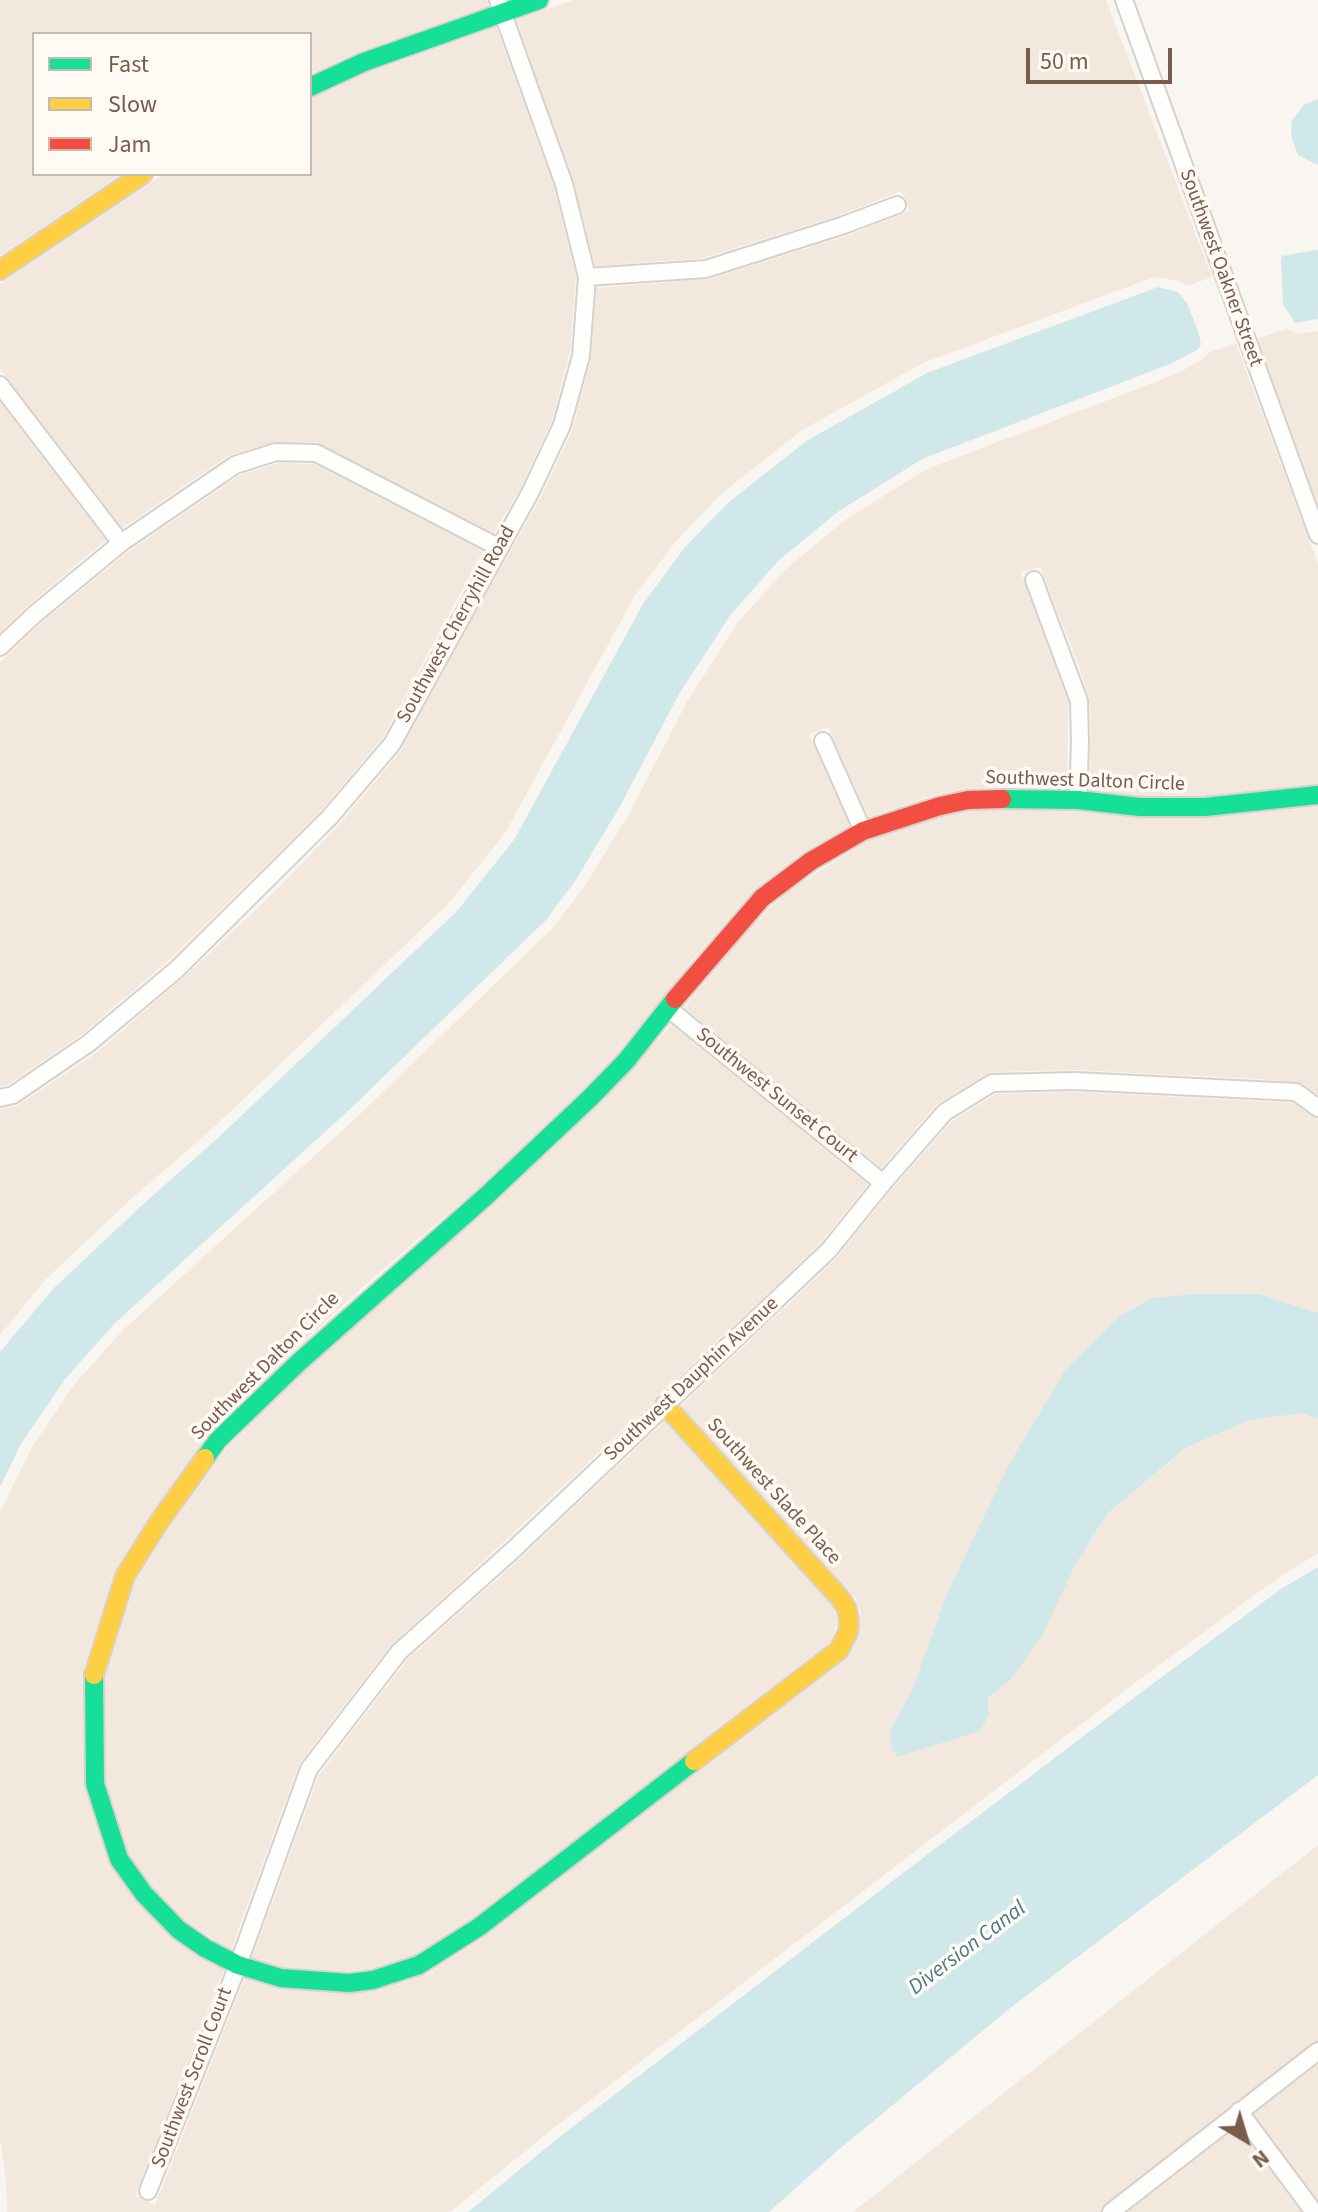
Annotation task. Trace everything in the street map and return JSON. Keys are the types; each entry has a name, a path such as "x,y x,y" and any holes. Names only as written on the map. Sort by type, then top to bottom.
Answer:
{"street":[{"path":"312,86 500,6 539,0"},
{"name":"Southwest Oakner Street","path":"1124,0 1318,535"},
{"name":"Southwest Cherryhill Road","path":"0,1098 13,1095 89,1043 143,998 245,904 329,818 392,744 530,493 562,425 581,356 587,277 564,184 500,6"},
{"path":"0,270 140,176"},
{"path":"587,277 706,269 897,205"},
{"path":"0,385 121,543"},
{"path":"0,647 121,543 235,465 276,452 316,453 498,547"},
{"path":"1034,580 1079,701 1078,800"},
{"path":"823,741 863,831"},
{"name":"Southwest Dalton Circle","path":"847,1609 848,1632 839,1650 479,1927 441,1953 395,1975 349,1983 281,1978 238,1965 205,1948 179,1930 133,1880 119,1859 95,1784 94,1670 125,1576 159,1522 218,1440 298,1363 485,1197 590,1098 626,1061 762,898 811,861 863,831 968,800 1019,798 1140,807 1205,807 1318,795"},
{"name":"Southwest Sunset Court","path":"669,1009 883,1183"},
{"name":"Southwest Dauphin Avenue","path":"238,1965 309,1769 399,1652 514,1549 829,1250 945,1112 992,1083 1075,1081 1296,1092 1318,1108"},
{"name":"Southwest Slade Place","path":"665,1405 847,1609"},
{"name":"Southwest Scroll Court","path":"148,2191 238,1965"},
{"path":"1111,2212 1318,2051"},
{"path":"1239,2111 1314,2212"}],"shaded area":[{"path":"0,0 487,0 489,6 358,52 312,73 312,32 32,32 32,176 119,176 0,256"},
{"path":"574,0 1106,0 1212,277 1187,286 1180,281 1154,277 923,363 802,430 722,493 677,540 634,597 505,833 449,903 212,1129 132,1198 45,1280 0,1335 0,1109 17,1106 96,1053 183,978 264,902 337,827 400,752 540,499 572,431 591,359 596,288 710,279 849,235 910,211 901,191 840,215 703,258 595,266 574,182 516,20"},
{"path":"496,27 554,186 576,277 570,352 552,420 521,487 494,533 315,442 275,442 228,456 122,528 0,369 0,284 161,176 312,176 312,98 368,73"},
{"path":"1287,329 1298,334 1318,331 1318,505 1256,339"},
{"path":"1236,344 1318,564 1318,784 1203,797 1139,796 1089,790 1091,719 1089,699 1079,666 1040,567 1021,572 1068,702 1067,788 965,789 935,795 868,817 828,727 809,734 850,825 804,852 754,890 618,1053 583,1089 478,1188 290,1354 210,1432 115,1572 84,1669 110,1861 125,1886 154,1920 224,1969 135,2196 155,2205 245,1978 281,1989 349,1993 377,1991 425,1975 486,1936 848,1656 858,1636 858,1615 861,1613 855,1597 680,1407 837,1258 952,1121 996,1094 1076,1092 1294,1103 1318,1120 1318,1313 1259,1294 1192,1294 1152,1298 1120,1316 1065,1370 1009,1464 948,1591 912,1690 890,1731 989,1715 988,1698 1011,1679 1108,1513 1187,1448 1249,1420 1302,1412 1318,1419 1318,1553 1275,1580 1136,1682 555,2127 450,2212 7,2212 0,2139 0,1512 31,1449 74,1385 121,1332 356,1118 554,927 584,887 629,814 688,700 739,621 787,568 845,520 927,469 1174,375 1202,360 1210,352"},
{"path":"0,402 106,540 0,632"},
{"path":"279,463 314,464 483,551 383,737 321,811 168,961 82,1034 8,1085 0,1086 0,663 42,622 128,552 240,475"},
{"path":"1318,806 1318,1095 1296,1082 1245,1078 1074,1070 990,1072 937,1104 881,1168 684,1008 749,929 790,889 868,841 943,816 971,811 1021,809 1078,810 1141,818 1207,818"},
{"path":"672,1024 868,1184 821,1242 779,1283 391,1645 299,1764 231,1950 186,1922 152,1887 129,1855 105,1783 105,1673 135,1582 168,1528 227,1448 305,1371 493,1205 598,1106"},
{"path":"665,1421 832,1605 838,1620 831,1642 472,1918 414,1955 370,1969 347,1971 282,1967 252,1958 319,1775 407,1660 522,1557"},
{"path":"1318,1845 1318,2212 853,2212"}],"water":[{"path":"1318,99 1318,165 1298,155 1291,136 1292,120 1304,105"},
{"path":"1318,250 1318,319 1295,323 1283,304 1282,256"},
{"path":"1158,287 1178,292 1187,303 1199,334 1201,345 1197,350 1170,364 922,459 839,511 779,560 731,614 679,694 619,808 575,881 546,920 349,1110 114,1324 66,1378 22,1442 0,1487 0,1352 53,1289 219,1137 457,911 514,840 643,604 685,547 730,501 808,440 927,373"},
{"path":"1192,1294 1259,1294 1318,1313 1318,1419 1302,1413 1249,1420 1186,1448 1108,1513 1075,1565 1042,1636 1011,1679 988,1698 989,1715 980,1731 897,1757 892,1749 890,1731 912,1690 948,1591 1009,1464 1065,1370 1120,1316 1152,1298"},
{"name":"Diversion Canal","path":"1318,1567 1318,1775 1014,2005 837,2151 769,2212 468,2212 562,2135 903,1873 1281,1589"}],"traffic: fast":[{"path":"312,86 364,62 539,0"},
{"path":"1002,799 1078,800 1140,807 1205,807 1318,795"},
{"path":"205,1458 218,1440 298,1363 485,1197 590,1098 626,1061 675,999"},
{"path":"94,1675 95,1784 119,1859 144,1894 179,1930 238,1965 281,1978 349,1983 373,1980 419,1965 479,1927 694,1761"}],"traffic: slow":[{"path":"0,270 140,176"},
{"path":"665,1405 840,1598 847,1609 849,1621 848,1632 839,1650 694,1761"},
{"path":"94,1675 125,1576 205,1458"}],"traffic: jam":[{"path":"675,999 762,898 811,861 863,831 940,806 968,800 1002,799"}]}
